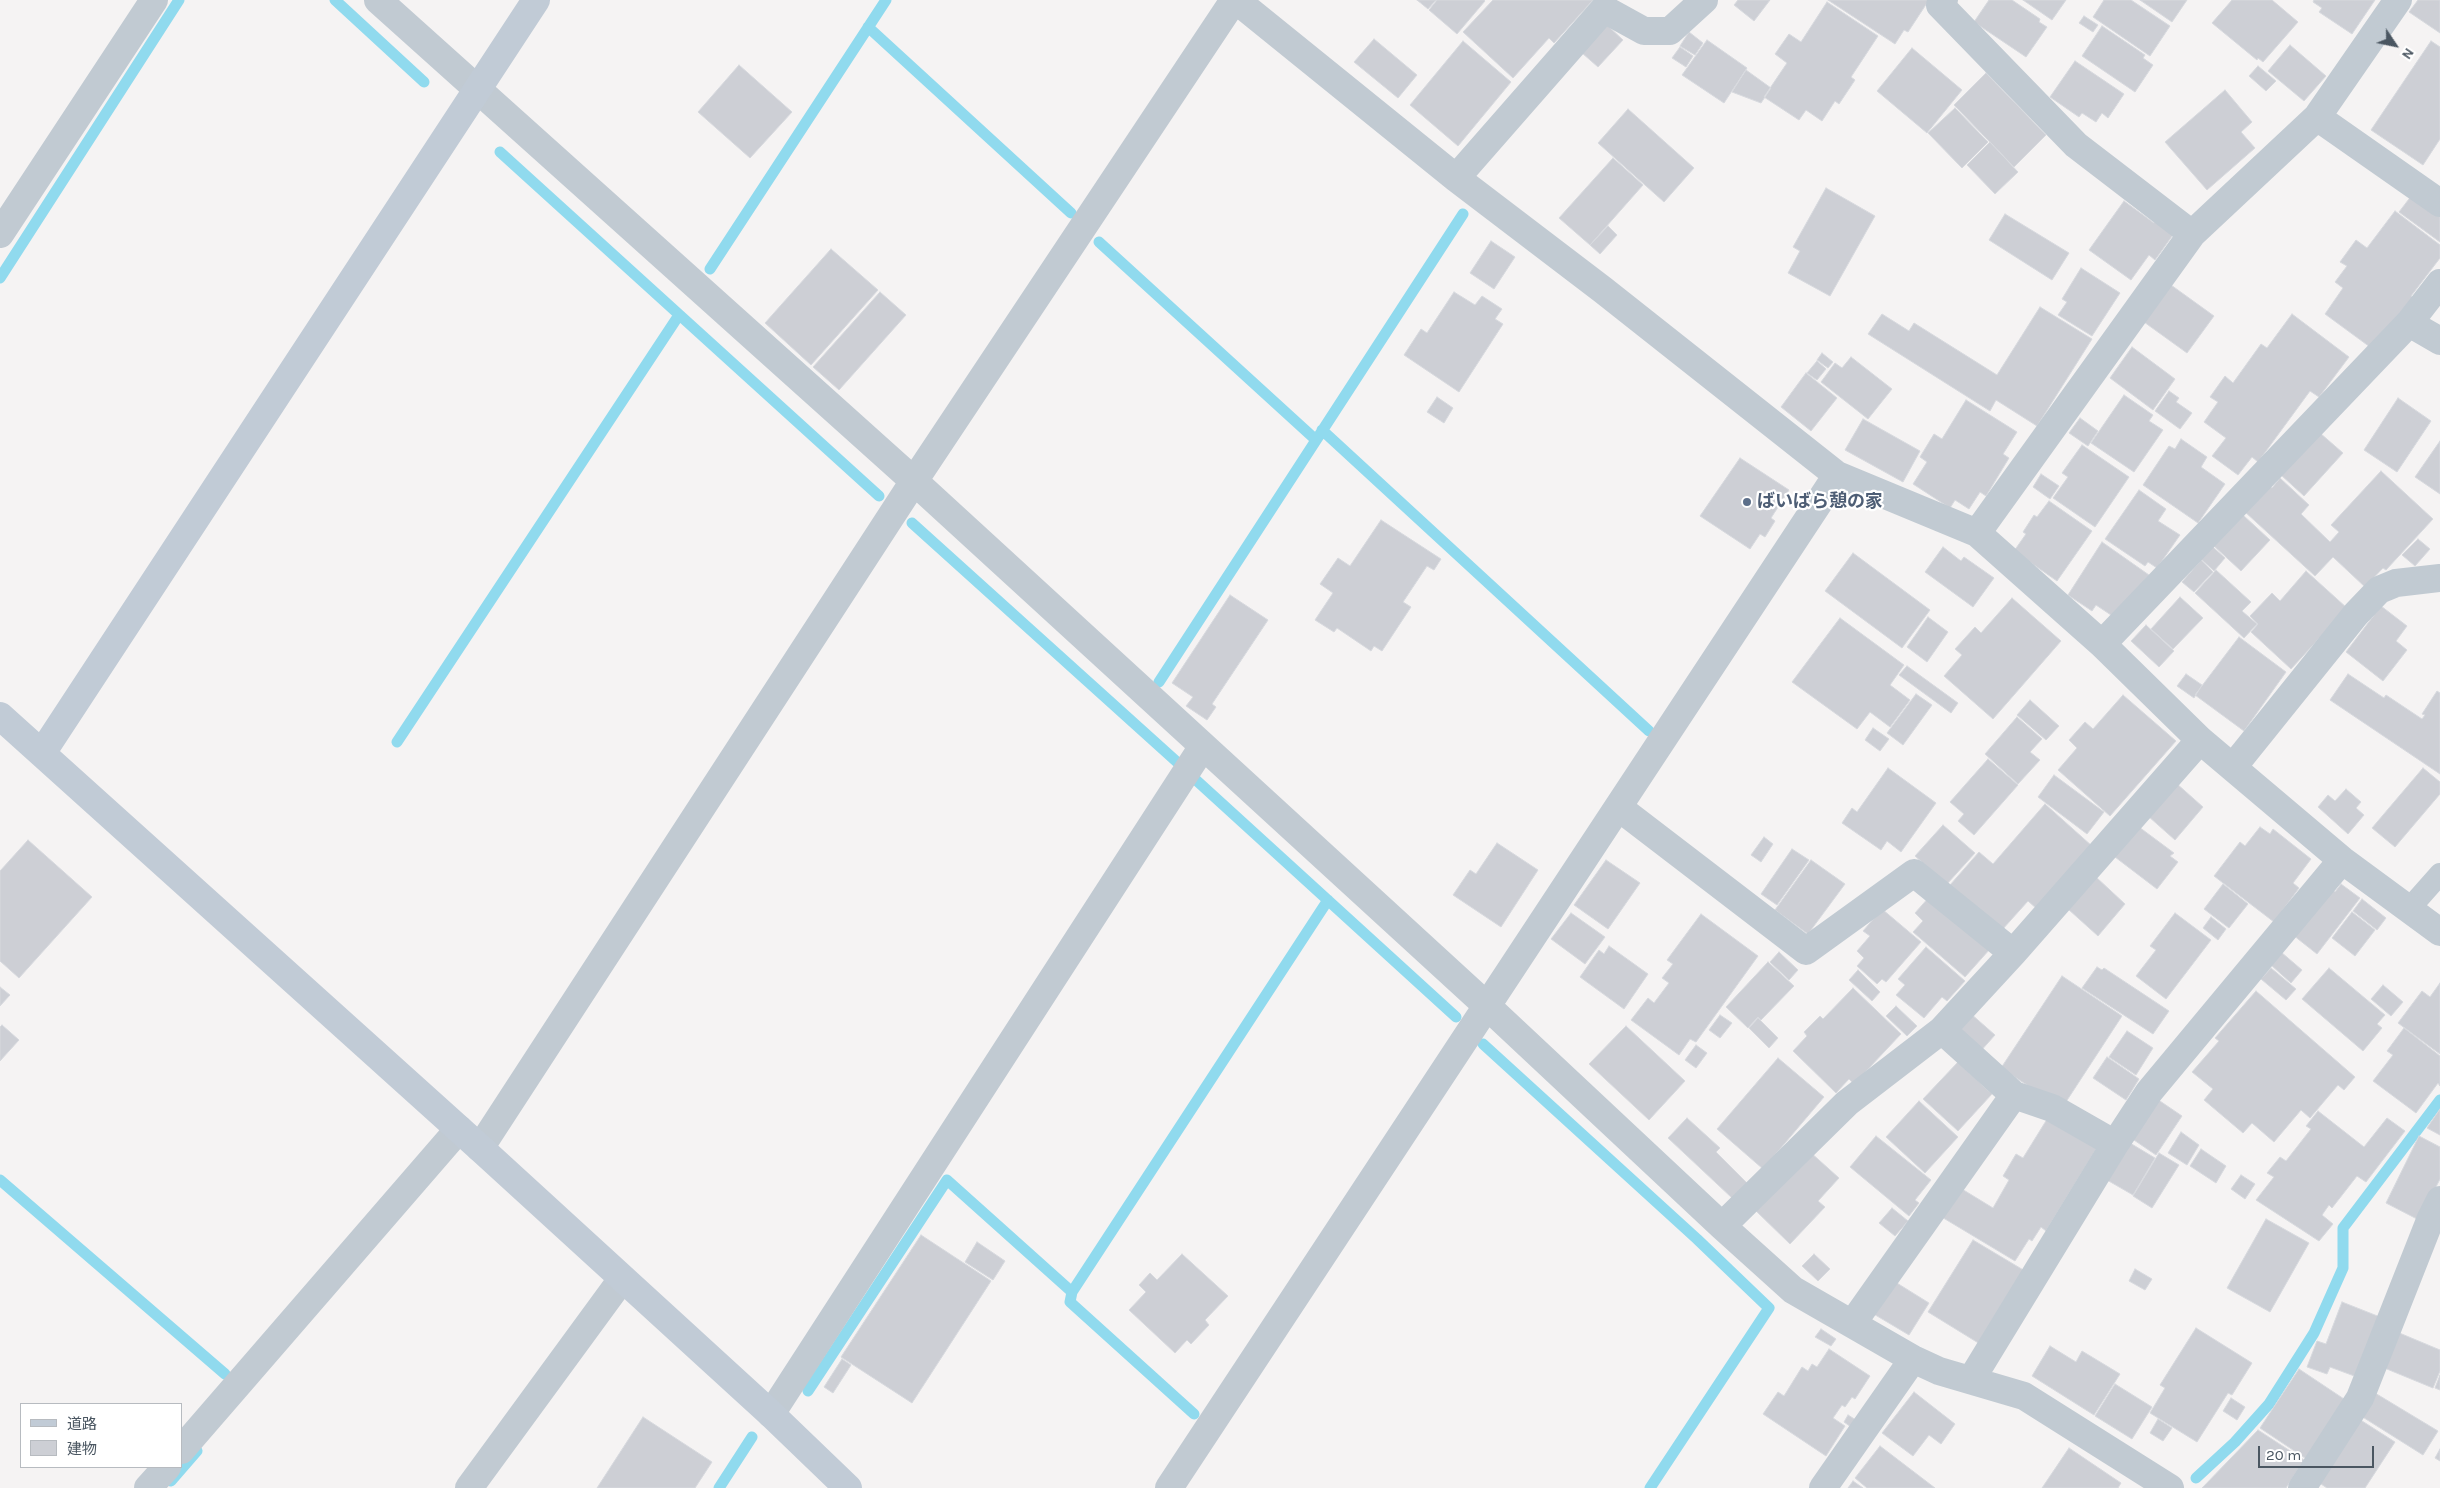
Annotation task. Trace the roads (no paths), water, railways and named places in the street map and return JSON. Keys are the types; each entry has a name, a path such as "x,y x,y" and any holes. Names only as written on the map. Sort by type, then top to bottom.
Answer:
{"street":[{"path":"0,234 154,0"},
{"path":"378,0 914,481 1486,1005 1793,1290 1913,1359 1938,1371 2024,1396 2170,1488"},
{"path":"42,753 536,0"},
{"path":"480,1148 914,481 1235,0 1456,178 1603,290 1837,475 1977,533 2102,644 2200,740 2342,860 2440,932"},
{"path":"1456,178 1604,9 1644,31 1670,31 1704,0"},
{"path":"1944,0 1940,6 2076,145 2192,234"},
{"path":"1977,533 2192,234 2317,117 2398,0"},
{"path":"2317,117 2440,203"},
{"path":"2102,644 2409,323 2440,283"},
{"path":"2409,323 2440,341"},
{"path":"1175,1486 1486,1005 1837,475"},
{"path":"2233,768 2356,614 2379,590 2396,583 2440,578"},
{"path":"0,716 480,1148 771,1414 848,1488"},
{"path":"1722,1226 1847,1103 1942,1030 2013,954 2200,740"},
{"path":"771,1414 1203,746"},
{"path":"1618,807 1806,951 1914,873 2013,954"},
{"path":"1971,1380 2115,1144 2149,1092 2342,860"},
{"path":"1942,1030 2014,1095 2052,1108 2115,1144"},
{"path":"1852,1324 2014,1095"},
{"path":"182,1449 459,1129"},
{"path":"2302,1488 2360,1398 2431,1218 2440,1200"},
{"path":"469,1488 622,1279"},
{"path":"1823,1488 1913,1359"},
{"path":"148,1488 166,1468"}],"lane":[{"path":"2409,910 2440,874"}],"waterway":[{"path":"0,278 179,0"},
{"path":"335,0 424,82"},
{"path":"710,269 886,0"},
{"path":"868,27 1071,213"},
{"path":"500,152 879,496"},
{"path":"1159,682 1463,214"},
{"path":"1099,242 1316,440"},
{"path":"397,742 679,315"},
{"path":"1322,430 1649,731"},
{"path":"912,523 1177,762"},
{"path":"1196,780 1456,1017"},
{"path":"808,1391 947,1180 1072,1292 1328,900"},
{"path":"1483,1044 1697,1239 1769,1308 1650,1488"},
{"path":"2196,1478 2235,1442 2269,1404 2314,1333 2343,1268 2343,1228 2440,1100"},
{"path":"0,1180 225,1374"},
{"path":"1072,1292 1070,1302 1194,1414"},
{"path":"719,1488 752,1437"},
{"path":"171,1481 197,1451"}],"place":[{"name":"ばいばら憩の家","path":"1747,502"}]}
